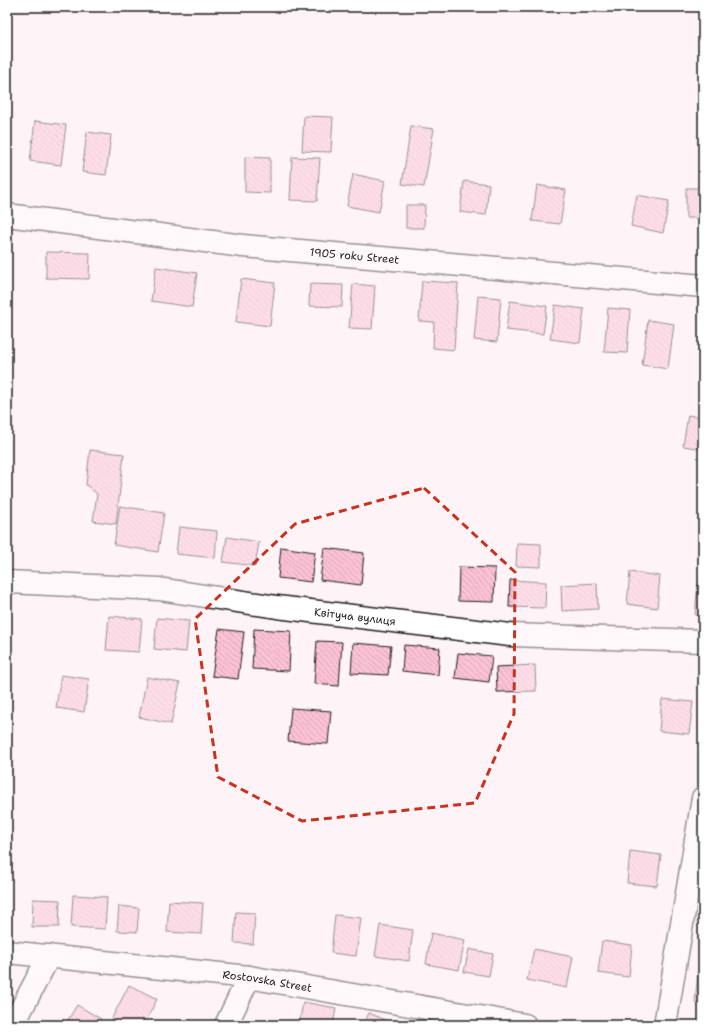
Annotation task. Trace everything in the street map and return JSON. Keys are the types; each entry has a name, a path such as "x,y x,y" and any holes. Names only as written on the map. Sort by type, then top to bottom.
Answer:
{"street":[{"name":"1905 roku Street","path":"7,215 244,246 703,286"},
{"name":"Квітуча вулиця","path":"7,582 159,589 277,607 510,635 703,641"},
{"path":"665,1025 703,798"},
{"name":"Rostovska Street","path":"7,952 248,977 525,1025"},
{"path":"13,1025 49,956"},
{"path":"226,1025 248,977"}],"highlighted area":[{"path":"424,488 515,572 514,714 475,803 302,821 218,777 195,619 295,524"}],"building":[{"path":"304,116 333,117 331,152 302,151"},
{"path":"35,121 66,125 61,165 30,161"},
{"path":"411,126 434,129 424,187 402,184"},
{"path":"87,132 111,135 106,175 82,172"},
{"path":"245,157 270,158 270,193 245,192"},
{"path":"292,157 320,158 317,201 290,200"},
{"path":"353,174 385,181 379,212 347,206"},
{"path":"464,181 489,184 486,215 460,212"},
{"path":"537,185 566,190 560,224 532,221"},
{"path":"686,188 703,188 703,218 686,218"},
{"path":"637,195 669,201 663,233 631,226"},
{"path":"406,205 425,205 424,228 406,228"},
{"path":"46,252 90,253 89,279 46,278"},
{"path":"156,267 197,273 192,307 151,301"},
{"path":"241,279 275,283 270,326 236,322"},
{"path":"422,281 458,283 454,350 433,348 434,322 419,321"},
{"path":"310,284 343,285 342,307 309,306"},
{"path":"353,284 375,286 372,329 349,328"},
{"path":"478,296 501,298 497,342 474,340"},
{"path":"510,301 547,306 543,334 506,330"},
{"path":"555,305 584,309 580,343 550,339"},
{"path":"608,308 630,310 627,353 604,352"},
{"path":"648,320 674,324 668,369 642,365"},
{"path":"688,415 703,418 703,449 683,446"},
{"path":"90,450 124,454 116,524 93,521 97,494 86,485"},
{"path":"120,506 164,513 158,552 114,545"},
{"path":"179,527 217,531 215,558 176,554"},
{"path":"227,537 259,542 255,566 223,562"},
{"path":"517,543 541,544 541,567 516,566"},
{"path":"281,547 315,552 311,582 278,578"},
{"path":"324,548 364,553 361,585 320,580"},
{"path":"459,567 495,568 494,602 458,601"},
{"path":"630,572 660,576 657,608 627,604"},
{"path":"510,580 546,582 545,608 509,607"},
{"path":"597,583 598,609 562,611 561,585"},
{"path":"698,584 703,585 703,616 695,615"},
{"path":"109,616 142,619 139,652 106,650"},
{"path":"157,618 189,621 186,652 154,649"},
{"path":"219,629 244,632 238,679 212,676"},
{"path":"254,629 291,631 289,671 252,669"},
{"path":"317,641 342,642 339,686 314,684"},
{"path":"353,643 391,646 388,675 351,673"},
{"path":"404,645 440,648 438,675 402,671"},
{"path":"458,653 492,656 489,682 455,678"},
{"path":"535,665 536,691 497,692 496,667"},
{"path":"61,675 89,679 84,712 56,708"},
{"path":"147,677 180,683 171,724 139,717"},
{"path":"662,699 693,702 689,734 659,731"},
{"path":"291,708 331,711 328,744 288,741"},
{"path":"630,851 661,855 657,886 627,883"},
{"path":"73,895 107,897 105,929 71,927"},
{"path":"33,899 60,900 59,927 32,927"},
{"path":"169,901 203,903 201,934 167,932"},
{"path":"119,906 139,908 137,932 117,931"},
{"path":"236,912 255,913 253,944 234,943"},
{"path":"335,915 361,918 356,956 331,953"},
{"path":"380,925 413,930 409,961 375,956"},
{"path":"431,933 465,940 459,970 426,964"},
{"path":"602,941 632,945 629,977 598,973"},
{"path":"469,949 493,954 489,976 464,972"},
{"path":"534,949 573,957 567,988 527,980"},
{"path":"699,961 703,961 703,1004 695,1003"},
{"path":"129,985 157,999 144,1025 111,1025 109,1024"},
{"path":"303,1002 336,1008 333,1025 299,1025"},
{"path":"77,1005 101,1019 98,1025 65,1025"},
{"path":"369,1013 397,1025 363,1025"},
{"path":"421,1015 440,1023 439,1025 417,1025"}]}
